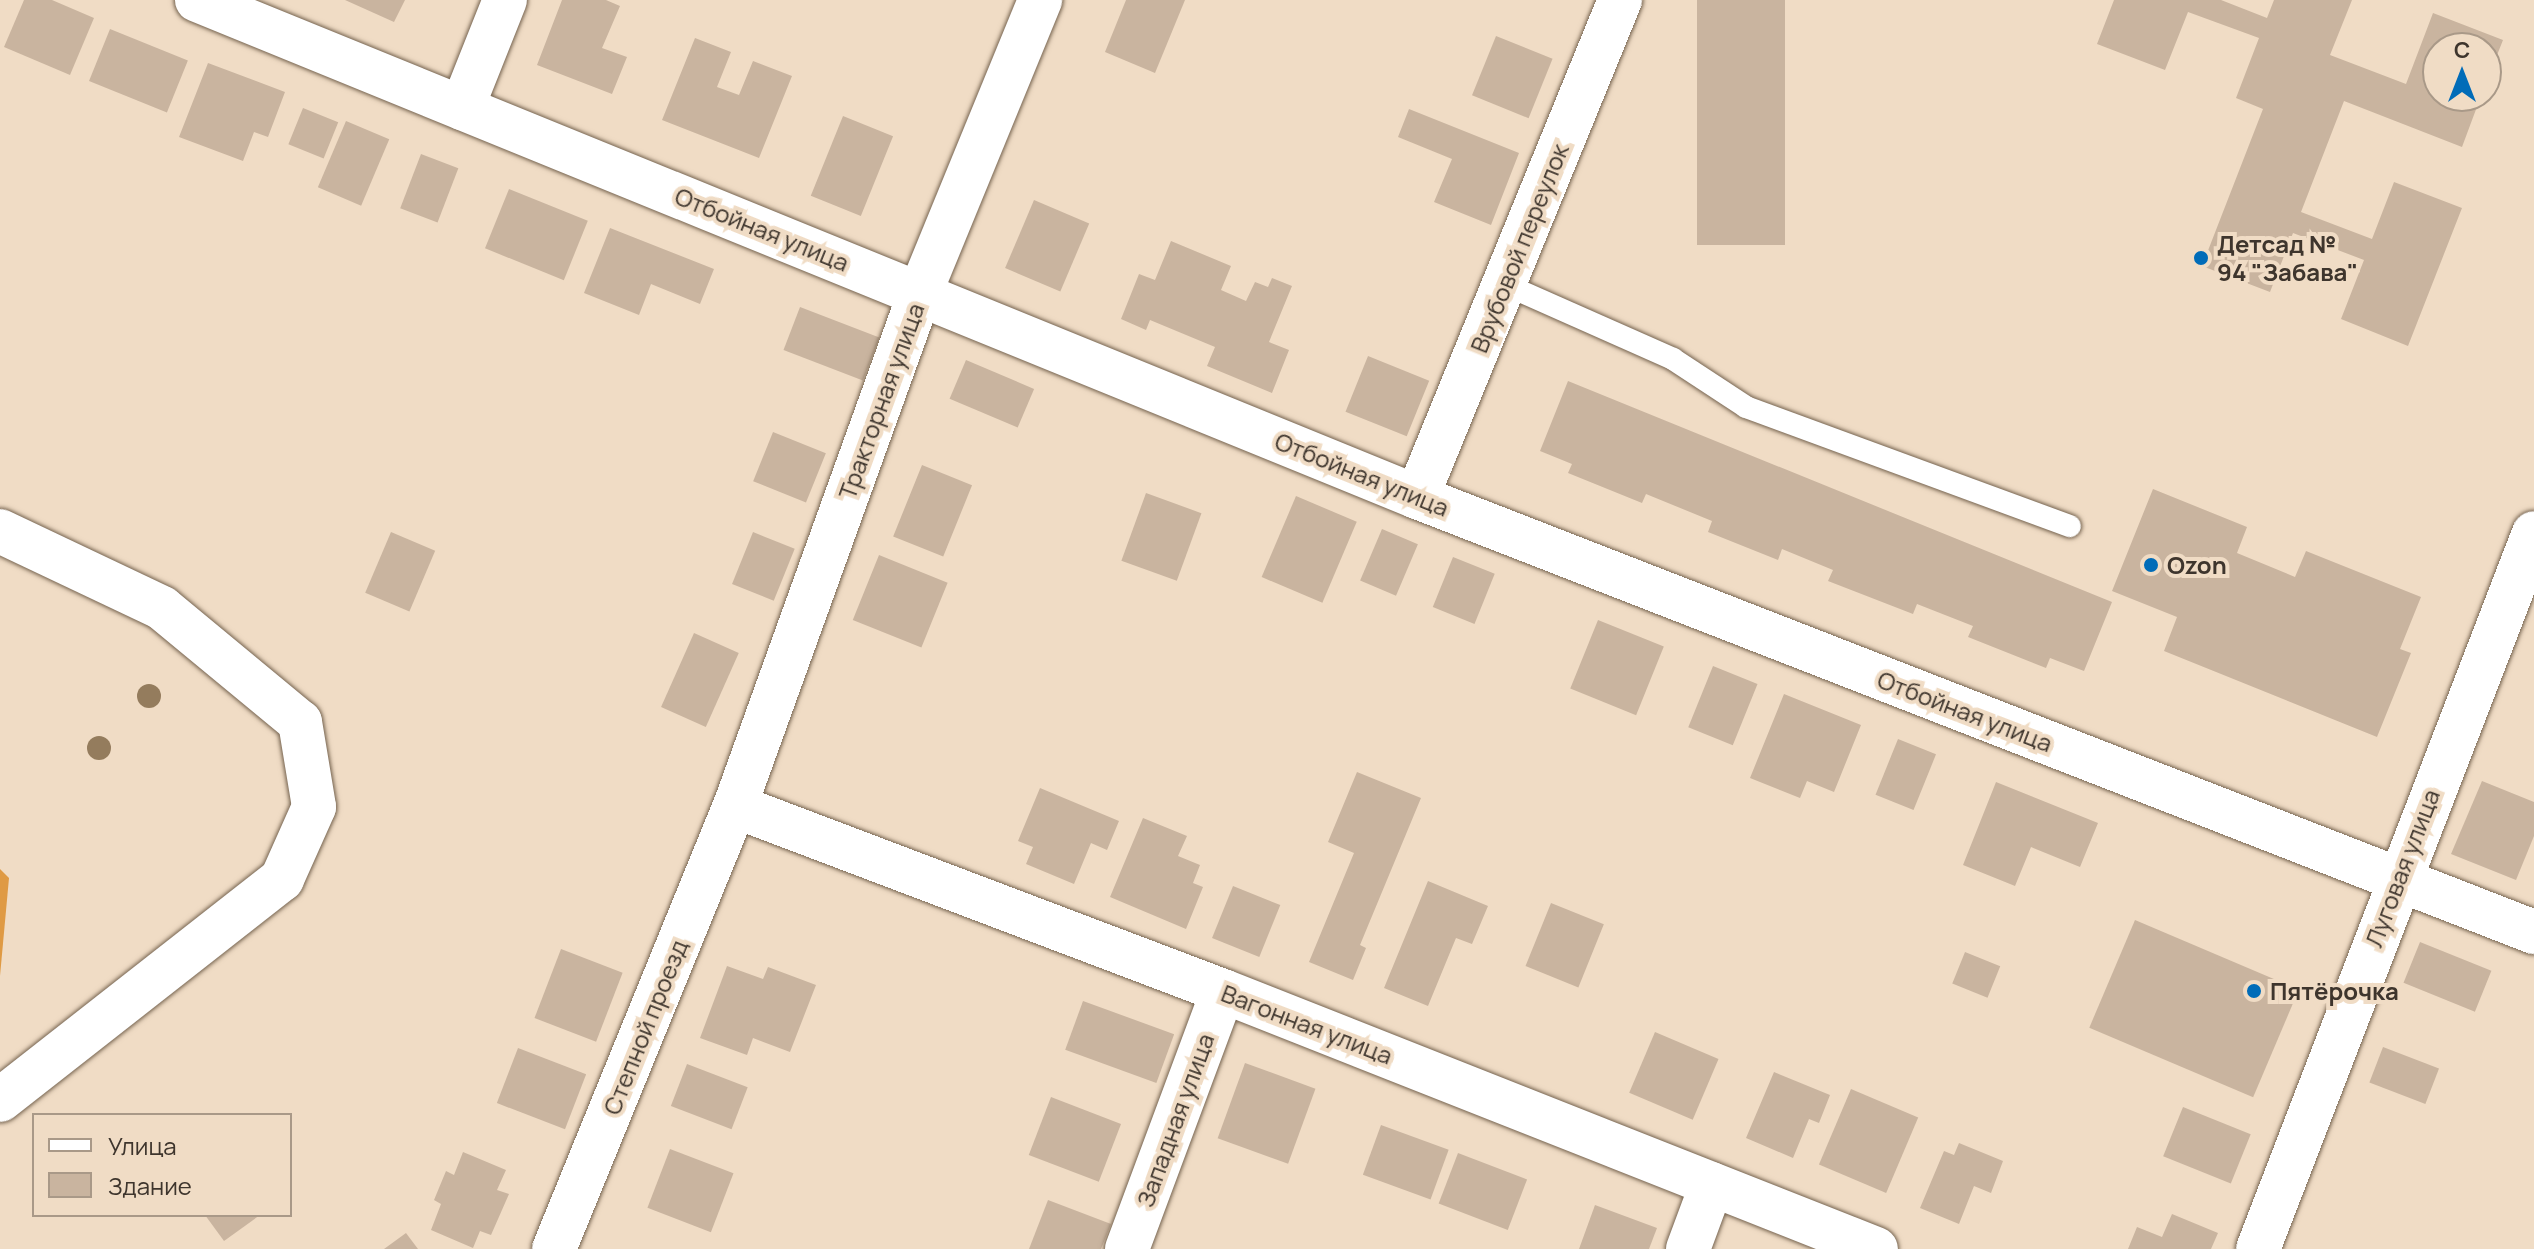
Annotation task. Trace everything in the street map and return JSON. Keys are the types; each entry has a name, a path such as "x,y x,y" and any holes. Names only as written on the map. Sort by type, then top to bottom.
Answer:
{"street":[{"name":"Отбойная улица","path":"197,0 1417,497 2534,932"},
{"path":"462,108 505,0"},
{"name":"Тракторная улица","path":"735,806 920,293 1040,0"},
{"name":"Врубовой переулок","path":"1417,497 1620,0"},
{"path":"0,531 162,608 300,722 314,807 282,879 0,1100"},
{"name":"Луговая улица","path":"2258,1249 2397,880 2534,533"},
{"name":"Вагонная улица","path":"735,806 1223,991 1876,1249"},
{"name":"Степной проезд","path":"554,1249 735,806"},
{"name":"Западная улица","path":"1127,1249 1223,991"},
{"path":"1688,1249 1712,1184"}],"lane":[{"path":"1504,284 1673,359 1746,407 2070,526"}],"shaded area":[{"path":"0,869 9,878 0,976"}],"building":[{"path":"24,0 52,0 94,18 70,75 4,47"},
{"path":"345,0 405,0 394,22"},
{"path":"562,0 606,0 620,6 602,48 627,57 612,94 537,65"},
{"path":"1126,0 1185,0 1155,73 1105,52"},
{"path":"1697,0 1785,0 1785,245 1697,245"},
{"path":"2114,0 2221,0 2267,18 2274,0 2352,0 2330,55 2406,84 2422,42 2422,112 2475,112 2462,147 2344,101 2301,212 2372,239 2394,182 2462,208 2408,346 2341,319 2364,260 2293,233 2270,292 2202,266 2263,109 2236,98 2259,38 2188,12 2165,70 2097,44"},
{"path":"2433,13 2482,32 2426,32"},
{"path":"110,29 188,60 167,112 89,81"},
{"path":"1496,36 1553,59 1529,118 1472,95"},
{"path":"695,38 731,52 717,87 739,95 753,61 792,76 759,158 662,120"},
{"path":"208,63 285,92 268,137 254,132 243,161 179,137"},
{"path":"303,108 338,122 324,158 288,144"},
{"path":"1409,109 1519,153 1491,225 1434,202 1452,159 1398,137"},
{"path":"843,116 893,136 861,216 811,196"},
{"path":"346,121 389,139 361,206 318,187"},
{"path":"421,154 458,168 438,222 400,208"},
{"path":"509,189 588,221 564,280 485,248"},
{"path":"1034,200 1089,223 1060,292 1005,268"},
{"path":"610,228 714,269 700,304 651,284 639,315 584,293"},
{"path":"1171,241 1231,266 1221,290 1246,301 1255,282 1268,287 1272,278 1292,286 1269,342 1289,350 1272,393 1207,366 1215,347 1150,320 1146,330 1121,319 1139,274 1155,280"},
{"path":"800,307 879,337 863,380 784,350"},
{"path":"1368,356 1429,381 1407,436 1346,412"},
{"path":"966,360 1034,389 1018,428 950,399"},
{"path":"1568,381 2112,602 2084,671 2050,658 2046,668 1968,637 1973,626 1917,604 1913,614 1828,581 1833,570 1782,549 1778,560 1708,532 1712,521 1646,494 1642,503 1568,473 1572,464 1540,451"},
{"path":"773,432 826,453 806,502 753,481"},
{"path":"922,465 972,485 943,557 893,536"},
{"path":"2153,489 2247,527 2237,553 2295,577 2306,551 2421,597 2400,649 2411,653 2377,737 2164,651 2177,617 2112,591"},
{"path":"1146,493 1201,513 1177,581 1121,561"},
{"path":"1296,496 1357,522 1322,603 1262,577"},
{"path":"1382,529 1418,544 1396,596 1360,581"},
{"path":"391,532 435,551 409,612 365,593"},
{"path":"753,532 795,549 774,601 732,584"},
{"path":"879,555 948,583 921,648 853,620"},
{"path":"1453,557 1495,574 1474,624 1433,607"},
{"path":"1598,620 1664,647 1636,715 1570,689"},
{"path":"694,633 739,653 706,727 661,707"},
{"path":"1713,666 1758,684 1733,745 1688,727"},
{"path":"1784,694 1861,725 1834,792 1807,781 1800,798 1750,778"},
{"path":"1898,739 1936,754 1914,810 1876,795"},
{"path":"1357,772 1421,798 1360,945 1366,948 1353,980 1309,962 1354,853 1328,842"},
{"path":"2482,781 2534,802 2534,836 2516,880 2451,854"},
{"path":"1996,782 2098,823 2080,867 2031,847 2015,886 1963,865"},
{"path":"1040,788 1119,821 1107,850 1091,843 1074,884 1026,864 1033,847 1018,841"},
{"path":"1143,818 1187,836 1178,856 1200,865 1193,883 1203,887 1186,929 1110,897"},
{"path":"1428,881 1488,906 1472,944 1456,938 1428,1006 1384,988"},
{"path":"1233,886 1280,905 1259,957 1212,938"},
{"path":"1551,903 1604,924 1578,987 1526,966"},
{"path":"2135,920 2299,990 2253,1097 2089,1028"},
{"path":"2420,942 2491,971 2475,1012 2404,983"},
{"path":"561,949 623,973 596,1042 534,1018"},
{"path":"1965,952 2000,966 1987,998 1952,984"},
{"path":"727,966 763,979 768,967 816,985 790,1052 753,1038 747,1055 700,1038"},
{"path":"1083,1001 1174,1034 1156,1083 1065,1050"},
{"path":"1655,1032 1719,1059 1693,1120 1629,1093"},
{"path":"2383,1047 2439,1069 2425,1104 2369,1082"},
{"path":"518,1048 586,1074 565,1129 497,1103"},
{"path":"1245,1063 1315,1089 1288,1164 1218,1138"},
{"path":"687,1064 748,1087 732,1129 671,1106"},
{"path":"1774,1072 1830,1095 1819,1123 1809,1119 1793,1158 1746,1138"},
{"path":"1851,1089 1918,1118 1886,1193 1819,1164"},
{"path":"1051,1097 1121,1124 1099,1182 1029,1155"},
{"path":"2183,1107 2251,1134 2231,1183 2163,1156"},
{"path":"1381,1125 1449,1150 1431,1199 1363,1175"},
{"path":"1959,1143 2003,1161 1991,1193 1974,1186 1959,1224 1920,1208 1944,1151 1954,1155"},
{"path":"670,1149 733,1173 711,1232 647,1208"},
{"path":"463,1152 506,1170 497,1190 509,1194 491,1235 480,1231 473,1248 431,1230 441,1204 434,1200 446,1171 454,1175"},
{"path":"1458,1153 1527,1180 1508,1230 1439,1203"},
{"path":"1048,1200 1111,1224 1101,1249 1029,1249"},
{"path":"1595,1205 1657,1228 1649,1249 1579,1249"},
{"path":"2172,1214 2218,1233 2211,1249 2128,1249 2137,1227 2162,1237"},
{"path":"206,1217 257,1217 224,1241"},
{"path":"406,1233 418,1249 384,1249"}],"place":[{"name":"Детсад № 94 \"Забава\"","path":"2201,258"},
{"name":"Ozon","path":"2151,565"},
{"name":"Пятёрочка","path":"2254,991"}]}
